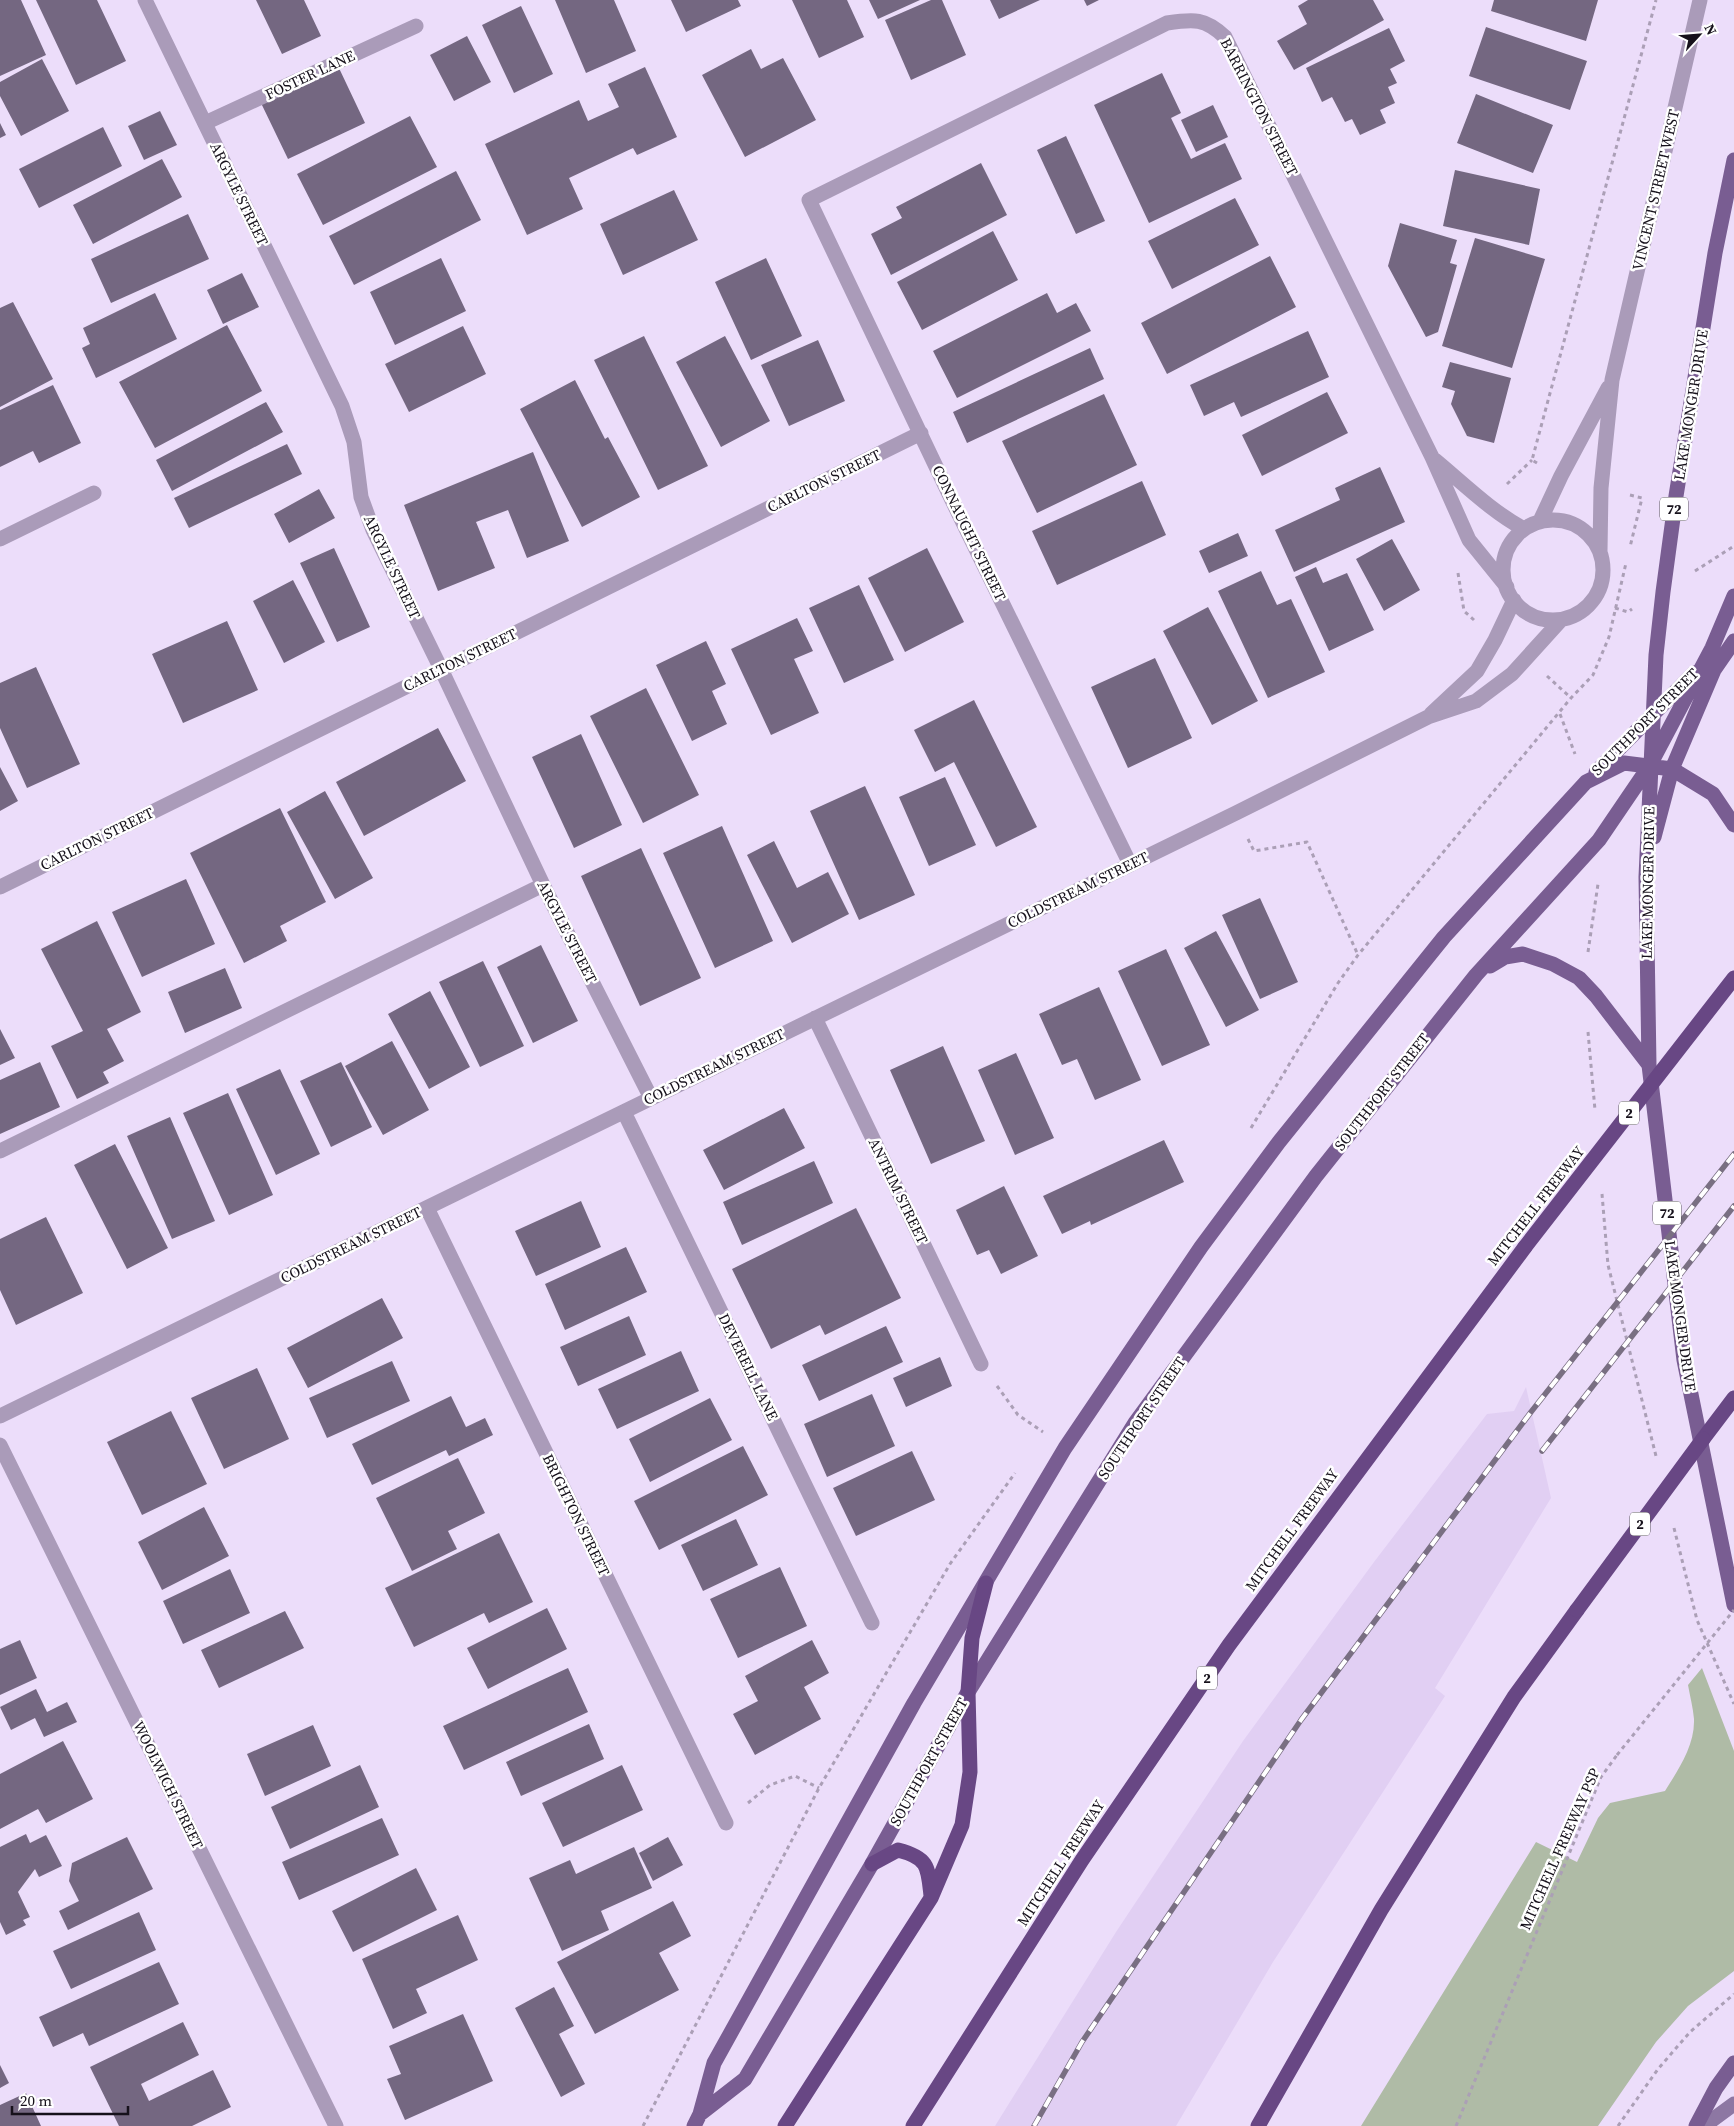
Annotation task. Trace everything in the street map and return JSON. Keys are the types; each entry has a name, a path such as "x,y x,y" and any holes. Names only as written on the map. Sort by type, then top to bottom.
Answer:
{"highway":[{"name":"MITCHELL FREEWAY","path":"913,2126 1082,1860 1229,1645 1525,1247 1734,978"},
{"name":"2","path":"1258,2126 1381,1910 1514,1697 1734,1398"},
{"path":"1703,1439 1734,1414"},
{"path":"785,2126 931,1898 962,1825 970,1772 968,1692 972,1638 986,1582"},
{"path":"872,1864 898,1850 916,1854 928,1869 931,1898"}],"main road":[{"name":"LAKE MONGER DRIVE","path":"1734,160 1715,254 1676,496 1656,655 1646,862 1649,1065 1684,1360 1734,1604"},
{"name":"SOUTHPORT STREET","path":"697,2120 745,2079 872,1864 968,1692 1135,1423 1316,1176 1476,975 1599,840 1650,765 1705,662 1734,596"},
{"name":"SOUTHPORT STREET","path":"697,2120 714,2063 914,1703 1065,1448 1202,1247 1274,1149 1444,937 1586,782 1734,633"},
{"name":"SOUTHPORT STREET","path":"1646,862 1672,769 1714,670 1734,641"},
{"name":"SOUTHPORT STREET","path":"1586,782 1624,763 1672,769 1713,794 1734,824"},
{"path":"1476,975 1506,957 1523,954 1553,964 1579,978 1596,996 1649,1065"},
{"path":"1696,2126 1716,2088 1734,2063"},
{"path":"1704,2126 1734,2104"}],"street":[{"name":"ARGYLE STREET","path":"145,0 342,406 354,442 361,497 373,530 543,885 651,1098"},
{"name":"VINCENT STREET WEST","path":"1600,551 1602,488 1612,380 1700,0"},
{"name":"BARRINGTON STREET","path":"810,200 1168,23 1190,19 1200,20 1214,26 1225,37 1432,457 1469,540 1506,587"},
{"name":"FOSTER LANE","path":"205,123 416,26"},
{"name":"CONNAUGHT STREET","path":"810,200 1130,864"},
{"name":"VINCENT STREET WEST","path":"1540,522 1561,476 1612,380"},
{"name":"CARLTON STREET","path":"0,887 921,433"},
{"name":"BARRINGTON STREET","path":"1432,457 1492,509 1524,529"},
{"path":"0,539 94,492"},
{"path":"1558,520 1576,525 1590,536 1600,551 1603,569 1601,587 1592,602 1578,614 1561,620 1544,619 1527,612 1514,600 1506,587 1503,571 1512,541 1524,529 1540,522 1558,520"},
{"name":"COLDSTREAM STREET","path":"1428,717 1477,671 1495,640 1514,600"},
{"name":"COLDSTREAM STREET","path":"0,1416 1428,717 1476,702 1512,674 1561,620"},
{"path":"0,1151 543,885"},
{"name":"ANTRIM STREET","path":"816,1018 981,1364"},
{"name":"DEVERELL LANE","path":"624,1112 872,1623"},
{"name":"BRIGHTON STREET","path":"427,1208 726,1823"},
{"name":"WOOLWICH STREET","path":"0,1445 336,2126"}],"path":[{"path":"1469,540 1455,555 1464,610 1495,640"},
{"path":"1236,812 1254,851 1307,842 1358,955"},
{"path":"1587,1028 1595,1117"},
{"path":"1601,1186 1608,1266 1656,1457"},
{"path":"981,1364 1018,1415 1043,1433"},
{"path":"1673,1524 1697,1620 1734,1704"},
{"name":"MITCHELL FREEWAY PSP","path":"1456,2126 1601,1777 1734,1610"},
{"path":"726,1823 770,1785 795,1776 819,1788"},
{"path":"1618,2126 1654,2076 1690,2032 1734,1994"}],"shaded area":[{"path":"1526,1387 1551,1498 1435,1688 1445,1696 1273,1962 1176,2126 995,2126 1116,1932 1243,1741 1374,1562 1487,1414 1514,1411"}],"green space":[{"path":"1702,1668 1734,1751 1734,1971 1688,2006 1656,2042 1598,2126 1361,2126 1536,1842 1577,1862 1598,1818 1610,1803 1665,1791 1685,1757 1692,1739 1694,1719 1688,1685"}],"building":[{"path":"0,0 21,0 46,55 0,76"},
{"path":"36,0 97,0 126,61 76,85"},
{"path":"256,0 304,0 321,36 282,54"},
{"path":"555,0 614,0 636,51 586,73"},
{"path":"671,0 738,0 741,6 686,32"},
{"path":"792,0 847,0 864,37 819,58"},
{"path":"869,0 920,0 878,19"},
{"path":"931,0 942,0 966,55 911,80 885,20"},
{"path":"990,0 1040,0 999,19"},
{"path":"1084,0 1099,0 1087,6"},
{"path":"1308,0 1373,0 1384,20 1294,70 1277,41 1307,24 1298,6"},
{"path":"1494,0 1598,0 1586,41 1491,11"},
{"path":"521,6 553,74 514,93 482,25"},
{"path":"1486,27 1587,61 1570,110 1469,76"},
{"path":"1389,28 1405,61 1390,69 1397,83 1388,87 1395,103 1380,110 1386,123 1360,135 1352,119 1345,122 1332,97 1322,102 1306,68"},
{"path":"467,36 491,82 454,101 430,55"},
{"path":"751,49 761,69 783,58 816,120 745,157 702,75"},
{"path":"42,59 69,111 21,136 0,96 0,82"},
{"path":"338,66 365,123 288,159 261,103"},
{"path":"645,67 677,137 637,155 633,148 569,178 583,209 527,235 485,144 579,100 588,121 619,107 608,84"},
{"path":"1162,73 1181,113 1171,118 1191,159 1225,143 1242,179 1149,223 1094,105"},
{"path":"1476,94 1553,125 1533,173 1457,143"},
{"path":"1213,105 1228,137 1196,152 1181,120"},
{"path":"160,111 177,145 144,160 128,126"},
{"path":"410,116 437,167 323,225 297,174"},
{"path":"0,123 6,135 0,138"},
{"path":"103,127 122,166 39,208 19,169"},
{"path":"1066,136 1105,221 1076,234 1037,150"},
{"path":"162,159 182,197 93,244 73,205"},
{"path":"981,163 1007,215 891,275 871,234 902,218 896,207"},
{"path":"1455,170 1540,189 1529,245 1443,226"},
{"path":"456,171 481,220 354,285 329,236"},
{"path":"674,190 698,240 623,275 600,224"},
{"path":"1235,198 1259,245 1172,289 1148,241"},
{"path":"188,214 209,259 111,303 91,259"},
{"path":"1400,223 1457,240 1450,263 1457,265 1438,332 1426,337 1388,266"},
{"path":"993,231 1018,280 922,330 897,282"},
{"path":"1475,238 1545,259 1512,368 1442,346"},
{"path":"1270,256 1296,307 1167,374 1141,323"},
{"path":"441,258 466,311 395,345 370,292"},
{"path":"766,258 802,336 751,360 715,282"},
{"path":"242,273 259,307 223,324 207,290"},
{"path":"155,293 177,339 96,378 82,348 90,344 83,328"},
{"path":"1047,293 1057,313 1076,303 1091,331 957,398 933,351"},
{"path":"13,302 53,379 0,407 0,308"},
{"path":"227,325 262,391 155,448 119,382"},
{"path":"463,326 486,374 409,412 385,364"},
{"path":"1308,331 1329,377 1241,417 1234,402 1204,416 1190,385"},
{"path":"644,336 708,466 658,490 594,360"},
{"path":"725,336 770,421 721,447 676,362"},
{"path":"818,340 845,401 789,426 761,365"},
{"path":"1090,348 1104,379 967,443 953,412"},
{"path":"1450,362 1511,378 1494,443 1467,436 1451,404 1455,391 1442,387"},
{"path":"575,380 605,439 608,437 640,497 582,527 520,409"},
{"path":"53,385 81,443 39,463 33,451 0,467 0,410"},
{"path":"1327,392 1348,433 1262,476 1242,435"},
{"path":"1104,394 1137,465 1037,513 1002,441"},
{"path":"266,402 283,432 172,491 156,460"},
{"path":"287,444 302,474 189,528 174,498"},
{"path":"533,452 569,541 527,558 508,510 476,522 495,568 438,591 404,505"},
{"path":"1380,467 1405,522 1294,572 1275,530 1340,500 1335,488"},
{"path":"1142,481 1166,535 1057,585 1032,531"},
{"path":"319,489 335,518 289,543 274,514"},
{"path":"1238,533 1248,556 1209,573 1199,551"},
{"path":"1392,539 1420,590 1384,611 1356,559"},
{"path":"334,548 370,627 337,642 300,563"},
{"path":"927,548 964,622 905,652 868,578"},
{"path":"1316,567 1323,583 1347,573 1374,630 1329,651 1295,577"},
{"path":"1261,571 1277,605 1291,599 1325,672 1268,698 1218,591"},
{"path":"293,580 325,642 284,663 253,601"},
{"path":"859,585 894,660 844,683 809,608"},
{"path":"1208,607 1258,701 1212,725 1163,631"},
{"path":"797,618 813,651 794,659 819,713 771,735 731,649"},
{"path":"227,621 258,690 183,723 152,654"},
{"path":"706,641 726,684 712,691 727,724 692,741 656,665"},
{"path":"1155,658 1192,738 1128,768 1091,687"},
{"path":"36,667 80,764 27,788 0,728 0,683"},
{"path":"646,688 699,795 643,823 590,716"},
{"path":"974,700 1037,827 996,847 954,762 935,772 914,730"},
{"path":"438,728 466,781 364,836 336,782"},
{"path":"581,734 622,825 574,848 532,757"},
{"path":"0,767 18,801 0,811"},
{"path":"945,777 976,845 929,866 899,797"},
{"path":"865,786 915,895 859,920 810,811"},
{"path":"325,791 373,878 335,899 287,812"},
{"path":"280,808 326,902 280,926 287,941 244,963 190,853"},
{"path":"722,826 773,941 715,968 663,853"},
{"path":"774,841 797,888 828,872 849,914 792,943 747,855"},
{"path":"641,848 701,978 640,1006 581,876"},
{"path":"186,879 215,944 142,977 112,912"},
{"path":"1260,898 1298,982 1260,999 1222,915"},
{"path":"97,921 141,1012 107,1029 124,1061 103,1072 109,1083 77,1099 51,1046 83,1031 41,949"},
{"path":"1216,931 1259,1010 1226,1027 1184,948"},
{"path":"541,945 578,1021 533,1043 497,967"},
{"path":"1166,949 1210,1045 1162,1066 1118,971"},
{"path":"483,961 524,1046 480,1067 439,982"},
{"path":"225,968 242,1008 185,1033 168,992"},
{"path":"1099,987 1141,1080 1095,1100 1077,1059 1062,1065 1039,1014"},
{"path":"430,991 470,1067 429,1089 388,1014"},
{"path":"0,1029 15,1058 0,1065"},
{"path":"392,1041 429,1110 383,1135 345,1066"},
{"path":"943,1046 985,1141 931,1164 890,1070"},
{"path":"1016,1053 1054,1138 1015,1155 978,1070"},
{"path":"40,1062 60,1107 0,1134 0,1080"},
{"path":"341,1062 372,1127 331,1147 300,1081"},
{"path":"280,1069 320,1154 276,1175 236,1089"},
{"path":"228,1093 273,1195 229,1215 183,1113"},
{"path":"784,1108 805,1148 724,1190 703,1150"},
{"path":"170,1117 215,1221 172,1239 127,1136"},
{"path":"1164,1140 1184,1182 1091,1225 1090,1221 1062,1234 1043,1196"},
{"path":"115,1144 168,1248 127,1269 74,1165"},
{"path":"814,1161 833,1203 742,1245 723,1202"},
{"path":"1004,1186 1038,1256 1001,1274 989,1250 977,1255 956,1210"},
{"path":"581,1201 601,1247 536,1276 515,1231"},
{"path":"856,1208 901,1298 825,1335 820,1325 771,1349 732,1269"},
{"path":"46,1217 83,1293 16,1325 0,1290 0,1239"},
{"path":"626,1247 647,1292 565,1330 545,1284"},
{"path":"382,1298 403,1338 308,1388 287,1348"},
{"path":"629,1316 646,1355 578,1386 560,1347"},
{"path":"886,1326 903,1362 819,1401 802,1365"},
{"path":"681,1351 699,1391 617,1429 598,1389"},
{"path":"940,1357 952,1386 906,1407 893,1378"},
{"path":"392,1361 410,1401 327,1438 309,1398"},
{"path":"257,1368 289,1439 224,1469 191,1398"},
{"path":"872,1394 895,1446 827,1477 804,1424"},
{"path":"451,1396 466,1427 485,1418 493,1435 449,1456 446,1450 372,1485 352,1444"},
{"path":"710,1398 732,1440 650,1482 629,1439"},
{"path":"171,1411 207,1484 142,1515 107,1442"},
{"path":"743,1446 768,1495 659,1550 634,1501"},
{"path":"912,1451 935,1500 856,1536 833,1488"},
{"path":"458,1458 485,1513 448,1531 457,1549 412,1571 376,1498"},
{"path":"204,1507 229,1556 162,1590 138,1542"},
{"path":"736,1519 758,1565 703,1591 681,1545"},
{"path":"499,1533 533,1602 489,1623 484,1613 414,1647 385,1588"},
{"path":"780,1567 807,1626 738,1658 710,1599"},
{"path":"230,1569 250,1613 183,1644 163,1601"},
{"path":"547,1608 567,1649 488,1689 467,1648"},
{"path":"285,1611 304,1648 219,1688 201,1650"},
{"path":"20,1640 37,1678 0,1695 0,1649"},
{"path":"812,1640 829,1673 804,1687 821,1719 755,1755 733,1714 758,1701 745,1676"},
{"path":"568,1668 588,1712 464,1770 443,1726"},
{"path":"36,1689 47,1712 67,1702 77,1722 44,1737 35,1718 11,1730 0,1707"},
{"path":"589,1724 604,1759 521,1796 506,1762"},
{"path":"313,1725 331,1766 265,1796 247,1754"},
{"path":"63,1741 93,1799 46,1823 38,1809 0,1829 0,1774"},
{"path":"360,1765 379,1807 290,1849 271,1807"},
{"path":"622,1765 643,1810 563,1847 542,1803"},
{"path":"382,1818 399,1855 299,1900 282,1862"},
{"path":"26,1834 30,1843 46,1835 62,1866 39,1877 35,1869 18,1892 30,1917 23,1920 26,1925 6,1935 0,1922 0,1847"},
{"path":"127,1837 153,1889 68,1930 59,1911 79,1901 69,1881 72,1863"},
{"path":"668,1837 683,1865 653,1881 639,1853"},
{"path":"634,1847 652,1888 601,1911 609,1930 562,1951 529,1878 570,1860 576,1874"},
{"path":"416,1868 437,1910 353,1952 332,1911"},
{"path":"673,1901 691,1936 659,1953 679,1990 595,2034 557,1962"},
{"path":"139,1912 156,1950 71,1989 53,1951"},
{"path":"458,1915 478,1960 416,1989 427,2013 393,2029 362,1959"},
{"path":"159,1962 179,2004 89,2046 83,2033 53,2047 39,2017"},
{"path":"554,1987 574,2026 559,2034 585,2084 561,2097 515,2008"},
{"path":"463,2014 493,2081 405,2120 387,2079 401,2074 389,2046"},
{"path":"183,2022 199,2055 141,2084 149,2101 213,2070 231,2107 192,2126 119,2126 90,2067"},
{"path":"0,2065 9,2083 0,2088"},
{"path":"26,2093 41,2126 0,2126 0,2105"}],"railway":[{"path":"1034,2126 1082,2042 1301,1720 1531,1412 1734,1154"},
{"path":"1542,1451 1734,1206"}]}
